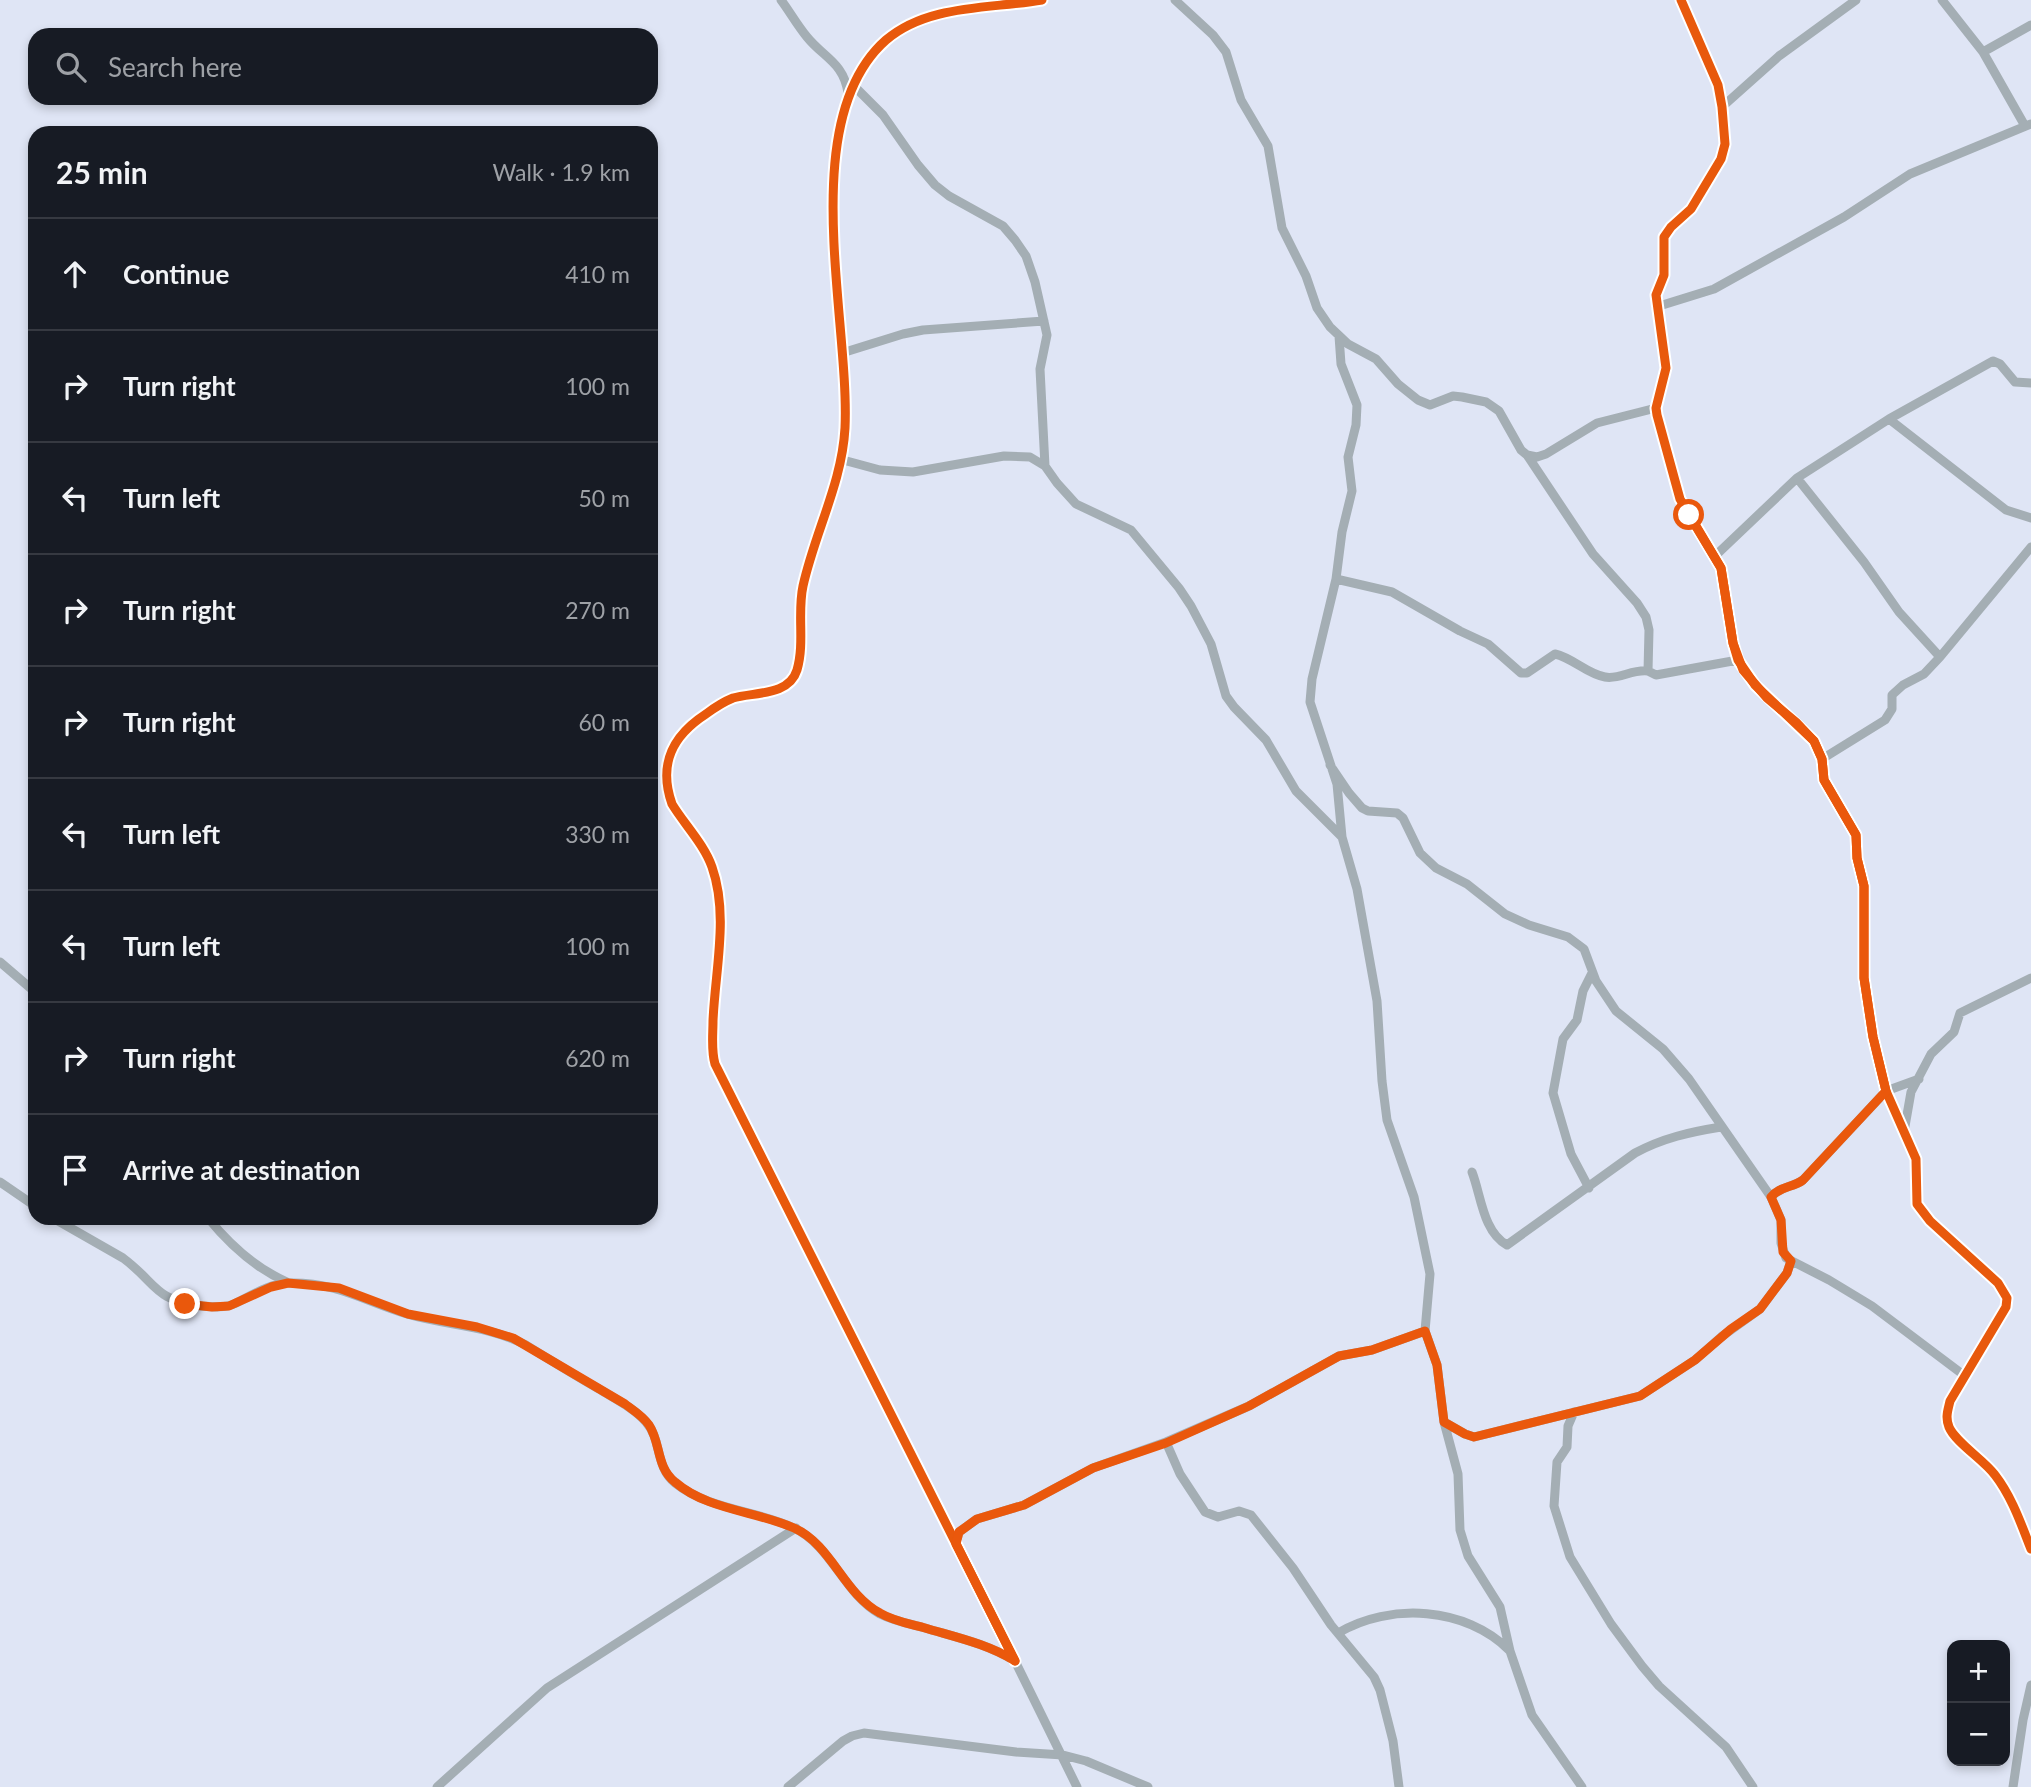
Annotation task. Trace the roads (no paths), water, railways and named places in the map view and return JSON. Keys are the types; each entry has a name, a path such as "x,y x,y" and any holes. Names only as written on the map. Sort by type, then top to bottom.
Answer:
{"street":[{"path":"781,0 808,39 842,72 848,95"},
{"path":"1042,0 954,11 910,25 883,42 848,95 839,136 833,197 845,426 842,460 803,588 799,658 793,678 788,684 774,690 733,699 699,718 681,734 671,749 667,782 672,804 712,866 717,892 720,925 714,1004 715,1064 1077,1787"},
{"path":"1175,0 1213,35 1226,52 1241,100 1268,146 1282,228 1306,276 1317,308 1339,336 1376,359 1398,383 1424,403 1437,404 1453,396 1494,407 1499,411 1521,450 1593,554 1637,603 1646,617 1648,671"},
{"path":"1681,0 1714,73 1722,107 1724,152 1691,209 1664,237 1664,275 1656,295 1656,307 1666,368 1656,408 1675,486 1724,579 1738,660 1767,698 1814,741 1822,759 1824,780 1856,835 1857,858 1864,886 1864,978 1873,1037 1886,1091 1917,1165 1916,1200 1921,1212 1998,1283 2007,1298 2006,1307 1950,1401 1946,1413 1949,1427 1955,1437 1994,1474 2012,1504 2031,1549"},
{"path":"1722,107 1779,56 1856,0"},
{"path":"1656,307 1714,289 1844,217 1910,174 2028,125 1983,51 1942,0"},
{"path":"1983,51 2031,25"},
{"path":"853,85 877,108 934,184 949,196 1003,226 1026,256 1044,321 1046,346 1040,369 1045,466"},
{"path":"842,353 923,330 1044,321"},
{"path":"1339,336 1341,364 1355,396 1357,414 1348,457 1352,491 1342,532 1336,579 1310,689 1312,715 1337,784 1342,837 1357,889 1377,1001 1387,1120 1414,1197 1430,1274 1425,1331 1437,1365 1444,1422 1458,1475 1458,1515 1464,1545 1474,1568 1500,1607 1510,1651 1532,1714 1582,1787"},
{"path":"1714,556 1797,478 1889,419 1993,361 2000,364 2015,382 2031,383"},
{"path":"1527,455 1536,457 1546,454 1597,424 1656,408"},
{"path":"1889,419 2006,510 2031,518"},
{"path":"842,460 880,470 913,472 986,459 1023,456 1045,466 1076,504 1131,530 1179,588 1202,628 1217,663 1226,696 1266,740 1296,791 1342,837"},
{"path":"1797,478 1859,554 1899,612 1940,657"},
{"path":"1822,759 1885,720 1892,709 1892,695 1903,685 1924,674 1940,657 2031,547"},
{"path":"1336,579 1392,592 1488,645 1521,673 1527,673 1555,654 1599,676 1609,678 1632,671 1648,671 1656,675 1738,660"},
{"path":"1330,765 1362,808 1368,811 1398,813 1420,853 1436,868 1467,884 1516,919 1568,937 1580,945 1588,957 1592,973 1616,1012 1663,1049 1704,1098 1721,1127 1771,1197 1781,1220 1783,1252 1791,1261 1872,1306 1965,1376"},
{"path":"0,962 28,986"},
{"path":"1589,1188 1564,1137 1553,1093 1563,1039 1577,1020 1583,991 1592,973"},
{"path":"1904,1133 1908,1100 1931,1054 1954,1031 1960,1013 2031,978"},
{"path":"1771,1197 1779,1188 1803,1180 1886,1091 1919,1079"},
{"path":"1472,1172 1489,1224 1507,1245 1614,1168 1651,1145 1681,1133 1721,1127"},
{"path":"0,1182 28,1201"},
{"path":"65,1225 123,1258 156,1290 173,1301 212,1307 229,1306 271,1287 288,1283 339,1288 408,1314 477,1327 513,1338 625,1404 649,1424 661,1464 675,1483 716,1503 796,1528 811,1539 854,1591 879,1613 995,1650 1015,1661"},
{"path":"214,1225 234,1247 256,1265 288,1283"},
{"path":"1444,1422 1474,1437 1632,1400 1695,1360 1731,1329 1760,1309 1787,1273 1791,1261"},
{"path":"956,1544 959,1532 977,1519 1024,1505 1093,1468 1166,1443 1249,1406 1339,1356 1372,1350 1425,1331"},
{"path":"1574,1412 1569,1426 1567,1447 1557,1462 1554,1506 1570,1556 1611,1624 1642,1666 1659,1686 1726,1747 1753,1787"},
{"path":"1166,1443 1181,1474 1205,1512 1218,1517 1239,1511 1251,1515 1293,1568 1338,1633 1367,1667 1380,1690 1393,1741 1399,1787"},
{"path":"437,1787 547,1688 796,1528"},
{"path":"1338,1633 1376,1618 1435,1615 1474,1625 1495,1637 1510,1651"},
{"path":"2013,1787 2031,1685"},
{"path":"788,1787 844,1741 864,1733 1016,1752 1063,1755 1086,1761 1148,1787"}]}
